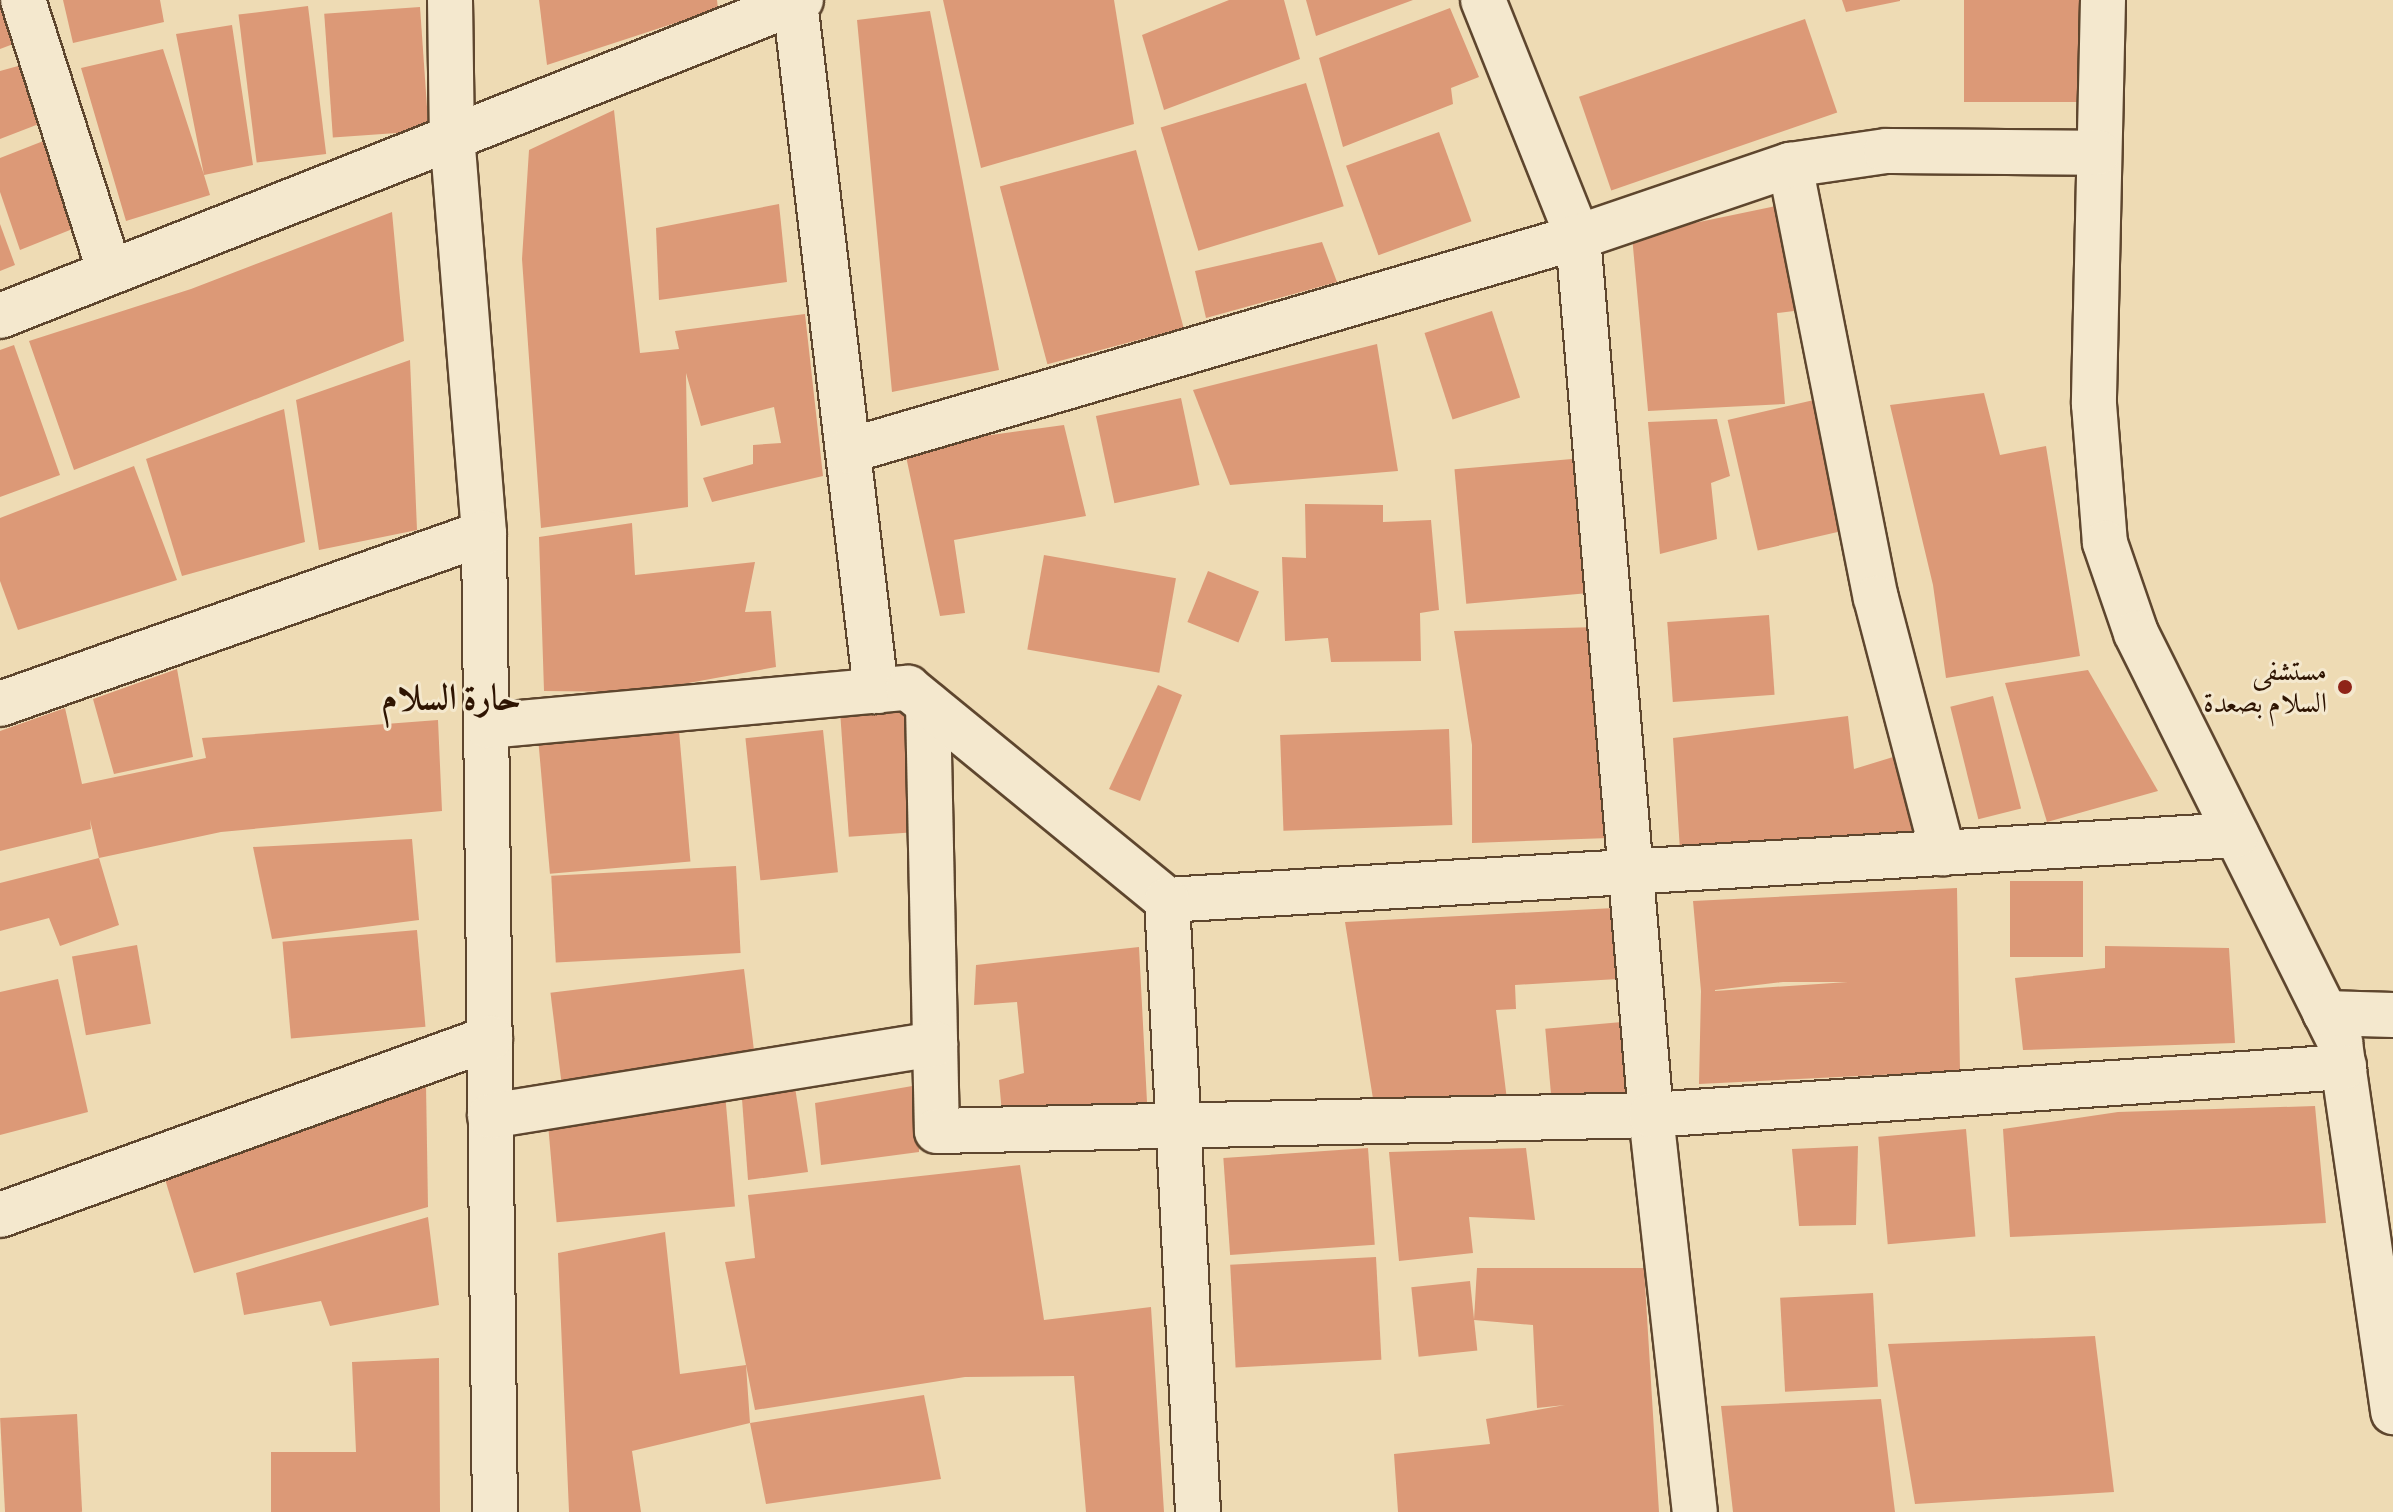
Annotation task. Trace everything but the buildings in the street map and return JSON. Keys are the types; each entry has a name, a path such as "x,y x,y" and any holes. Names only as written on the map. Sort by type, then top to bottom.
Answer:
{"street":[{"path":"23,0 109,270"},
{"path":"450,0 452,135 484,533 495,1512"},
{"path":"1483,0 1578,237 1651,1115 1695,1512"},
{"path":"2103,0 2094,404 2105,543 2136,633 2325,1013 2344,1067 2393,1412"},
{"path":"0,316 109,270 798,1 876,691"},
{"path":"848,451 1578,237 1790,165 1886,151 2098,153"},
{"path":"1790,165 1876,598 1943,853"},
{"path":"0,704 484,533"},
{"path":"487,726 908,688 1167,900 2236,835"},
{"path":"928,705 937,1131 1651,1115 2344,1067"},
{"path":"1167,900 1198,1512"},
{"path":"2325,1013 2393,1015"},
{"path":"0,1215 490,1038"},
{"path":"490,1116 935,1044"}],"place":[{"name":"مستشفى السلام بصعدة","path":"2345,687"}],"district":[{"name":"حارة السلام","path":"451,697"}]}
